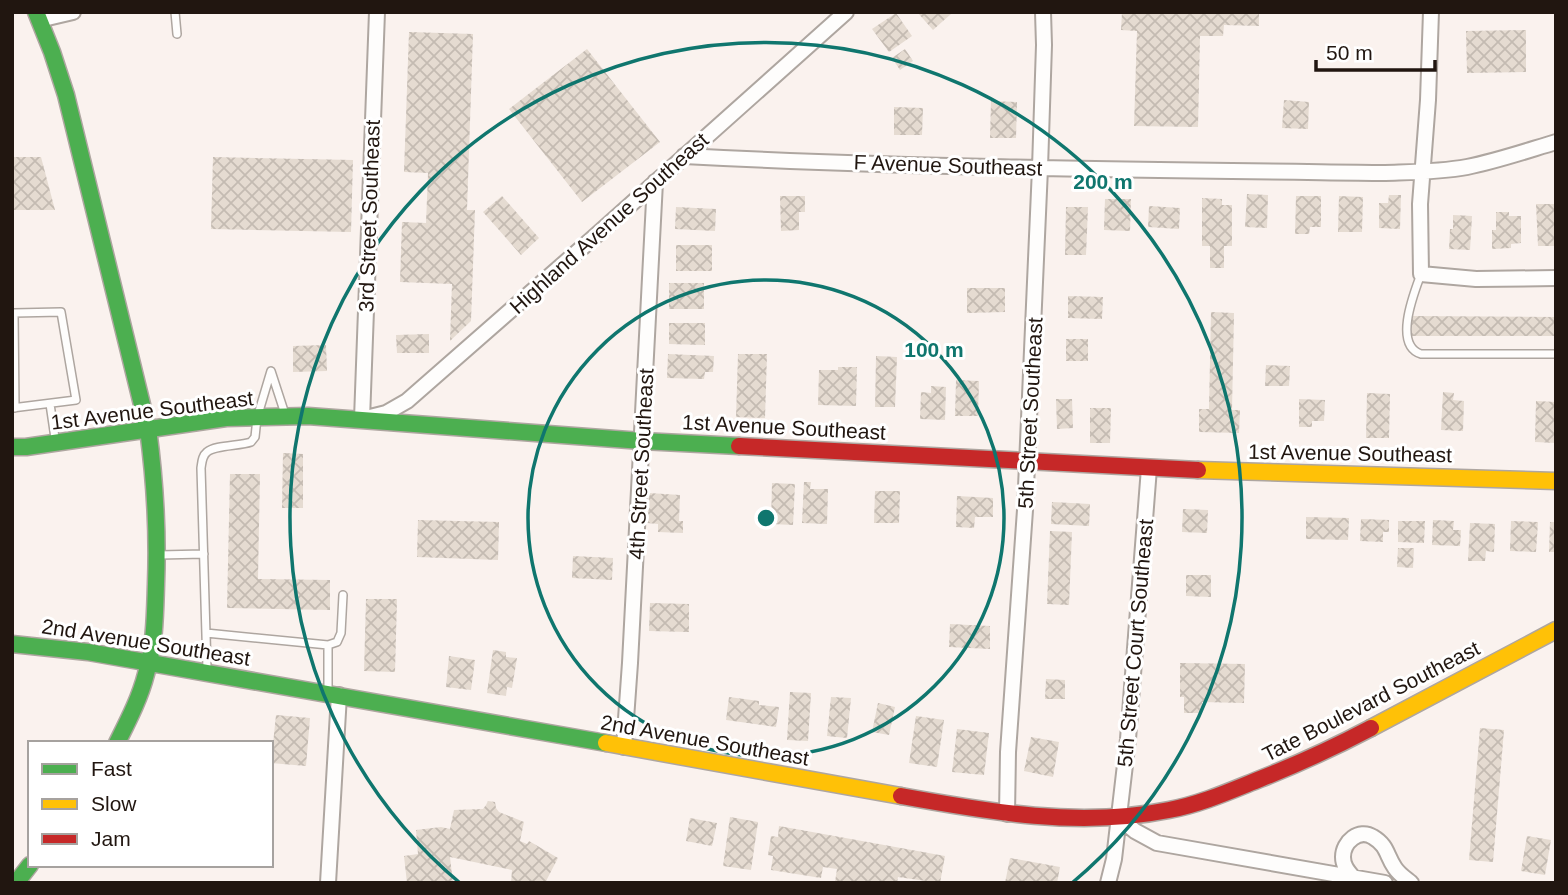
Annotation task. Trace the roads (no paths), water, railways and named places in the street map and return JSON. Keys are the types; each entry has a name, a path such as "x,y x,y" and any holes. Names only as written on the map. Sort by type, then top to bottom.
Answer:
{"main road":[{"path":"37,16 66,95 148,429 155,489 156,611 150,662 142,688 118,741"},
{"name":"1st Avenue Southeast","path":"12,447 226,418 286,417 362,419 642,440 1149,468 1556,481"},
{"name":"Tate Boulevard Southeast","path":"1119,818 1162,812 1192,804 1288,769 1348,741 1556,630"},
{"name":"2nd Avenue Southeast","path":"12,644 150,662 1007,814 1076,819 1119,818"},
{"path":"16,883 28,867"}],"street":[{"path":"37,16 73,12"},
{"name":"3rd Street Southeast","path":"362,419 377,12"},
{"name":"Highland Avenue Southeast","path":"362,419 386,413 407,401 846,12"},
{"name":"5th Street Southeast","path":"1007,814 1008,752 1026,510 1040,168 1043,12"},
{"path":"1431,12 1420,204 1421,274 1476,279 1556,278"},
{"name":"F Avenue Southeast","path":"684,156 1040,168 1385,173 1466,167 1556,142"},
{"name":"4th Street Southeast","path":"624,747 655,182"},
{"name":"5th Street Court Southeast","path":"1119,818 1128,739 1149,468"},
{"path":"328,883 333,694"},
{"path":"1119,818 1157,843 1385,883"},
{"path":"1108,883 1119,818"},
{"path":"1352,876 1344,866 1342,854 1351,838 1359,834 1371,835 1385,847 1394,867 1411,883"}],"lane":[{"path":"175,12 177,34"},
{"path":"1421,274 1408,311 1407,337 1414,352 1554,354"},
{"path":"61,312 76,400 13,408 14,313 61,312"},
{"path":"207,672 202,458 207,451 251,442 256,437 257,418 271,371 286,417"},
{"path":"50,404 56,443"},
{"path":"157,555 204,554"},
{"path":"206,633 328,645 338,642 341,633 343,595"},
{"path":"328,645 333,694"}]}
